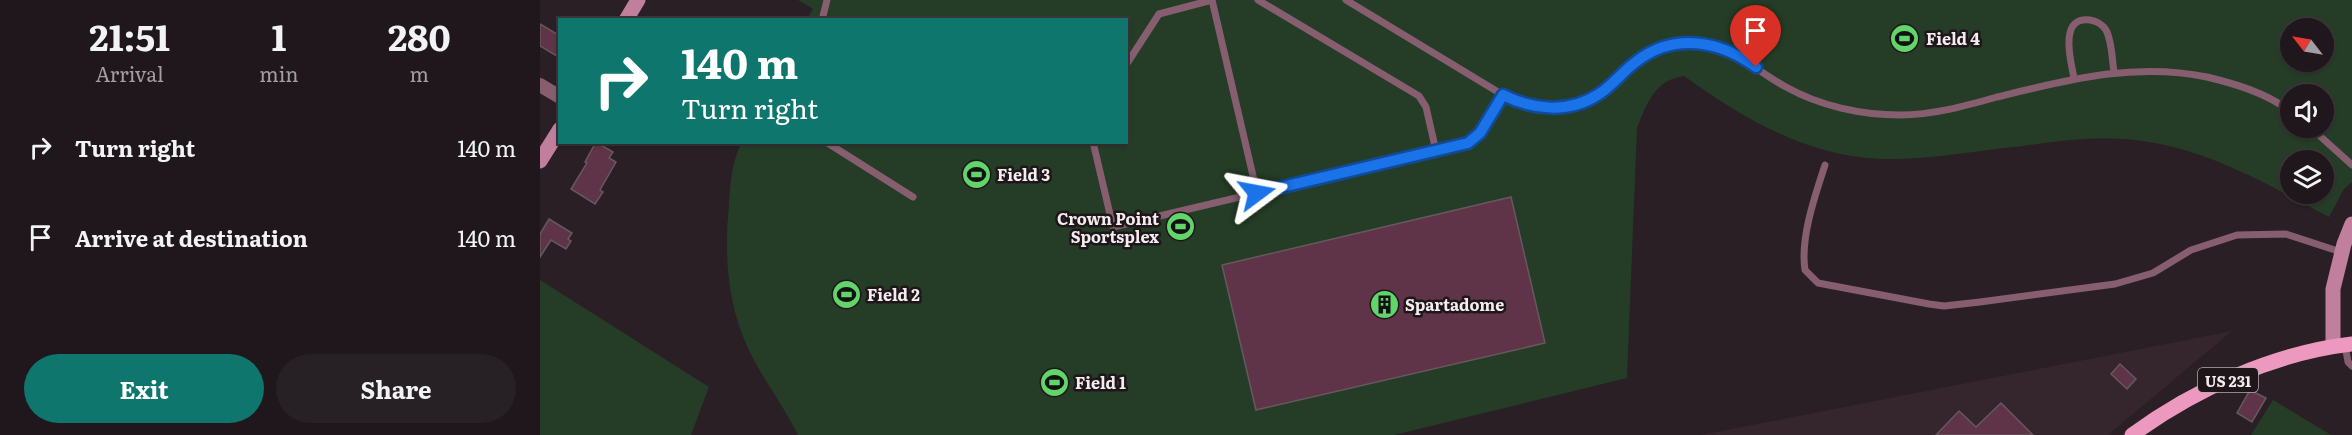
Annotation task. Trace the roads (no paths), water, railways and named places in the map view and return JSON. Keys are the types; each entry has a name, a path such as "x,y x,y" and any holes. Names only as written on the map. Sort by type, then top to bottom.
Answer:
{"main road":[{"name":"US 231","path":"2132,435 2174,407 2222,382 2271,364 2344,345"}],"street":[{"path":"627,18 638,0"},
{"path":"540,85 558,96"},
{"path":"540,161 558,132"},
{"path":"2344,345 2333,289 2352,224"}],"lane":[{"path":"822,18 827,0"},
{"path":"1128,62 1159,14 1212,0 1257,193"},
{"path":"1258,0 1419,96 1426,107 1436,151"},
{"path":"1346,0 1503,95 1530,106 1560,108 1574,105 1599,94 1637,60 1649,53 1681,43 1723,48 1797,92 1831,105 1876,114 1923,114 1946,110 2074,78 2114,72 2173,72 2220,80 2262,94 2280,105"},
{"path":"2074,78 2068,46 2069,35 2074,26 2085,20 2096,21 2106,31 2114,72"},
{"path":"1093,144 1113,227 1461,146 1475,140 1503,95"},
{"path":"2322,138 2352,165"},
{"path":"829,144 913,197"},
{"path":"1825,165 1814,201 1803,254 1805,270 1818,283 1929,304 1944,306 2115,284 2153,273 2191,250 2237,235 2286,234 2342,252"},
{"path":"2344,345 2348,362 2352,366"}],"place":[{"name":"Field 4","path":"1905,38"},
{"name":"Field 3","path":"976,174"},
{"name":"Crown Point Sportsplex","path":"1180,227"},
{"name":"Field 2","path":"846,294"},
{"name":"Spartadome","path":"1384,304"},
{"name":"Field 1","path":"1054,382"}]}
